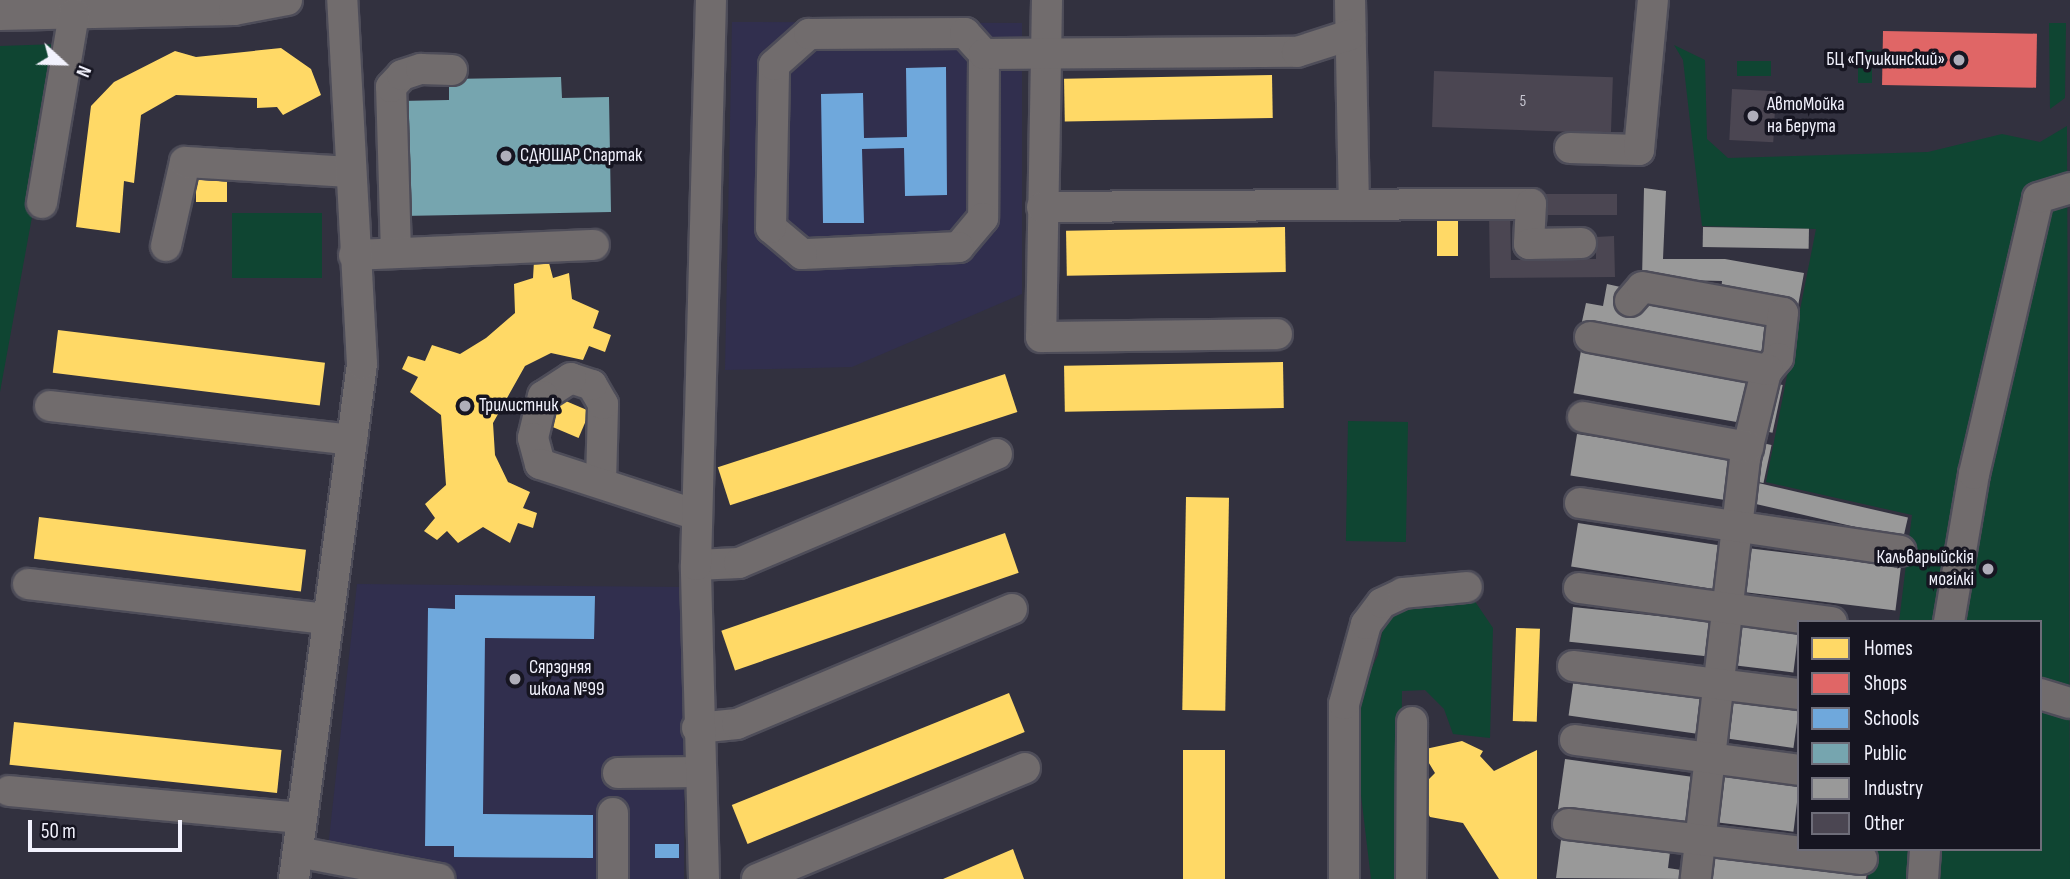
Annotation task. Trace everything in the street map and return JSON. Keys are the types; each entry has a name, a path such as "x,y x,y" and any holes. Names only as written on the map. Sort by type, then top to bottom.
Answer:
{"street":[{"path":"0,15 74,14 136,6 233,5 287,0"},
{"path":"342,0 347,172 362,364 296,865 439,879"},
{"path":"704,879 697,728 696,565 711,0"},
{"path":"1048,0 1041,337 1277,334"},
{"path":"1350,0 1354,205"},
{"path":"1570,148 1639,150 1653,0"},
{"path":"42,204 74,14"},
{"path":"984,54 983,218 959,247 802,254 771,228 774,65 809,34 965,33 984,54 1297,52 1350,35"},
{"path":"396,253 391,87 402,75 421,69 452,70"},
{"path":"166,246 185,162 347,172"},
{"path":"1949,620 1974,474 2038,198 2070,188"},
{"path":"1042,207 1531,204 1529,244 1581,243"},
{"path":"354,255 594,245"},
{"path":"1630,300 1642,287 1776,309 1783,313 1778,358 1768,370 1748,447 1696,879"},
{"path":"1590,337 1768,370"},
{"path":"50,405 352,440"},
{"path":"1583,416 1748,447"},
{"path":"696,565 739,563 997,454"},
{"path":"601,483 697,515"},
{"path":"1580,503 1900,551"},
{"path":"27,584 328,619"},
{"path":"1345,879 1344,704 1366,624 1381,603 1403,593 1467,587"},
{"path":"1579,588 1817,620"},
{"path":"697,728 737,724 1012,609"},
{"path":"1573,666 1797,694"},
{"path":"2042,695 2070,703"},
{"path":"1411,879 1412,722"},
{"path":"1575,740 1797,770"},
{"path":"757,879 1026,768"},
{"path":"618,773 699,772"},
{"path":"9,791 302,818"},
{"path":"613,813 613,879"},
{"path":"1568,824 1862,859"},
{"path":"1923,879 1925,851"}],"shaded area":[{"path":"732,22 1022,23 1022,294 852,367 725,370"},
{"name":"Сярэдняя школа №99","path":"357,584 685,587 684,879 424,879 328,848"}],"green space":[{"path":"2049,23 2066,23 2065,98 2050,109"},
{"path":"58,44 34,206 0,392 0,46"},
{"name":"Кальварыйскія могілкі","path":"1674,45 1705,60 1707,139 1728,158 1928,152 2002,134 2040,142 2067,126 2070,879 1868,879 1871,851 2042,851 2042,620 1899,620 1912,515 1766,482 1816,229 1702,226 1683,60"},
{"path":"1858,50 1872,50 1872,83 1858,83"},
{"path":"1737,61 1771,61 1771,76 1737,76"},
{"path":"232,213 322,213 322,278 232,278"},
{"path":"1348,421 1408,422 1406,542 1346,541"},
{"path":"1472,597 1493,628 1490,738 1453,734 1444,709 1425,690 1402,691 1400,879 1371,879 1351,711 1378,655 1386,610"}],"building: Homes":[{"path":"281,48 311,69 321,95 283,115 277,107 257,108 257,98 176,95 141,115 134,183 124,181 120,233 76,227 91,106 114,82 175,51 196,57"},
{"path":"1272,75 1273,118 1065,122 1064,79"},
{"path":"196,179 227,179 227,202 196,202"},
{"path":"1437,221 1458,221 1458,256 1437,256"},
{"path":"1285,227 1286,272 1067,276 1066,231"},
{"name":"Трилистник","path":"534,261 549,263 553,278 569,273 572,299 599,311 593,328 611,335 605,352 589,346 583,360 551,353 525,366 493,423 495,455 508,482 530,492 523,508 537,513 533,528 518,523 510,543 483,527 458,543 447,531 437,540 424,531 435,518 425,504 446,485 441,415 410,392 418,377 402,369 408,356 425,361 432,345 460,354 486,338 515,313 514,284 533,278"},
{"path":"58,330 325,363 320,405 53,373"},
{"path":"1283,362 1284,408 1065,412 1064,366"},
{"path":"1005,374 1017,412 730,505 718,467"},
{"path":"554,396 590,411 579,438 543,423"},
{"path":"1186,497 1229,498 1225,711 1182,710"},
{"path":"39,517 306,550 301,591 34,559"},
{"path":"1005,533 1019,573 735,670 721,631"},
{"path":"1516,628 1540,629 1537,722 1513,721"},
{"path":"1009,693 1025,732 748,844 732,805"},
{"path":"14,722 282,750 277,793 10,765"},
{"path":"1462,741 1483,751 1480,756 1494,771 1537,750 1537,879 1499,879 1463,823 1430,817 1421,801 1423,785 1435,773 1421,750"},
{"path":"1183,750 1225,750 1225,879 1183,879"},
{"path":"1013,849 1024,879 943,879"}],"building: Shops":[{"name":"БЦ «Пушкинский»","path":"1883,31 2037,34 2036,88 1882,85"}],"building: Schools":[{"path":"946,67 947,195 905,196 904,148 862,149 864,223 823,223 821,94 863,93 864,138 907,137 906,68"},
{"path":"455,595 595,596 594,639 485,638 483,814 593,815 593,858 454,857 454,846 425,846 428,608 455,609"},
{"path":"655,844 679,844 679,858 655,858"}],"building: Public":[{"name":"СДЮШАР Спартак","path":"561,77 562,98 609,97 611,212 402,216 400,101 449,100 449,79"}],"building: Industry":[{"path":"1644,188 1666,191 1663,259 1725,259 1804,273 1798,306 1721,292 1722,281 1642,279"},
{"path":"1703,227 1809,229 1809,249 1703,247"},
{"path":"1607,284 1625,288 1621,311 1638,313 1643,292 1777,317 1769,360 1581,326 1586,303 1603,306"},
{"path":"1582,345 1759,376 1751,425 1573,393"},
{"path":"1769,382 1783,385 1773,433 1759,430"},
{"path":"1577,434 1738,459 1731,501 1570,475"},
{"path":"1753,441 1772,445 1763,483 1745,479"},
{"path":"1754,482 1908,518 1903,538 1749,502"},
{"path":"1578,523 1725,546 1718,590 1571,566"},
{"path":"1747,548 1901,567 1895,611 1742,592"},
{"path":"1573,607 1717,622 1714,657 1569,642"},
{"path":"1735,623 1797,631 1793,672 1730,665"},
{"path":"1574,677 1708,696 1702,734 1569,716"},
{"path":"1726,696 1797,706 1793,748 1720,738"},
{"path":"1565,759 1699,778 1692,828 1558,810"},
{"path":"1718,773 1797,783 1793,832 1712,822"},
{"path":"1561,840 1670,852 1668,868 1688,871 1687,879 1556,878"},
{"path":"1710,851 1867,872 1866,879 1706,879"}],"building: Other":[{"path":"1434,71 1613,77 1611,133 1432,127"},
{"name":"АвтоМойка на Берута","path":"1732,89 1776,91 1773,142 1729,140"},
{"path":"1545,194 1617,194 1617,215 1545,215"},
{"path":"1510,209 1511,260 1596,259 1596,237 1614,236 1615,277 1490,278 1489,210"}],"place":[{"name":"БЦ «Пушкинский»","path":"1959,60"},
{"name":"АвтоМойка на Берута","path":"1753,116"},
{"name":"СДЮШАР Спартак","path":"506,156"},
{"name":"Трилистник","path":"465,406"},
{"name":"Кальварыйскія могілкі","path":"1988,569"},
{"name":"Сярэдняя школа №99","path":"515,679"}]}
